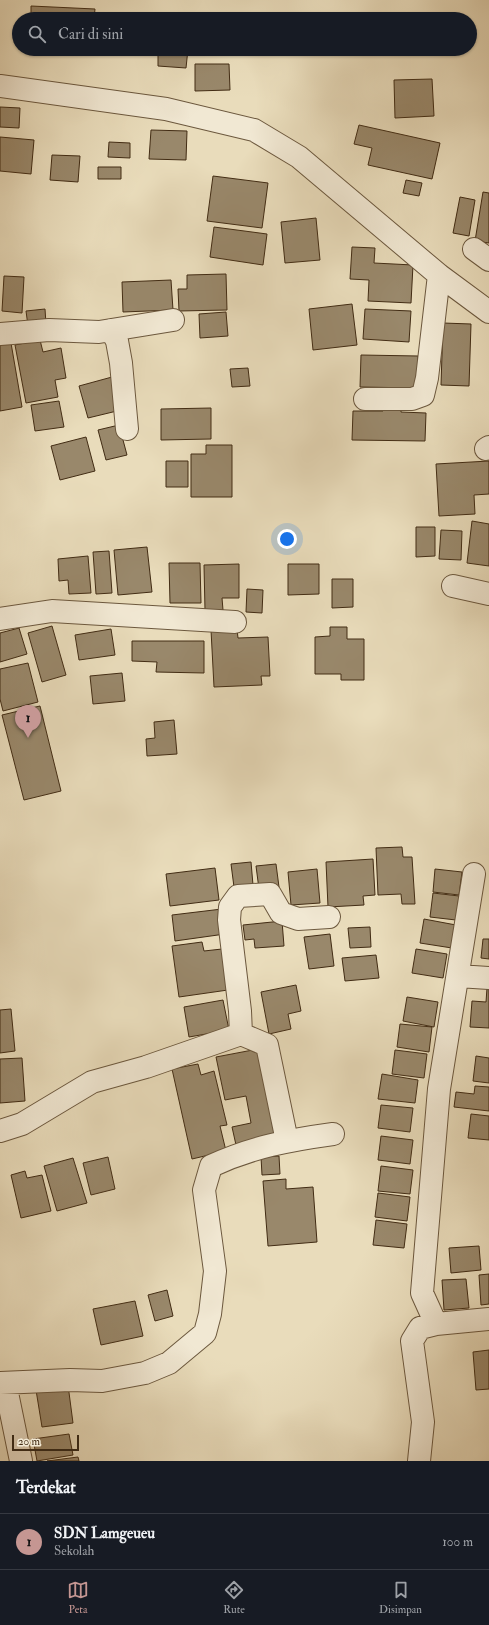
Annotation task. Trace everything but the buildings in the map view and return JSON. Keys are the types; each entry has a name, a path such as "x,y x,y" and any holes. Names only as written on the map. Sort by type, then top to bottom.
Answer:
{"street":[{"path":"0,86 166,109 254,130 299,157 439,275 487,307"},
{"path":"365,399 412,399 423,395 439,275"},
{"path":"0,334 49,330 99,332 173,320"},
{"path":"111,330 117,341 121,362 127,429"},
{"path":"453,586 489,594"},
{"path":"0,619 52,611 235,622"},
{"path":"436,1324 422,1293 439,1089 474,874"},
{"path":"241,1034 240,1011 229,920 230,907 238,896 270,894 281,913 298,919 329,917"},
{"path":"458,976 489,978"},
{"path":"0,1131 22,1124 92,1082 146,1067 241,1034 267,1045 287,1141"},
{"path":"21,1461 3,1383 70,1380 102,1381 145,1373 169,1363 205,1333 210,1314 215,1271 204,1190 211,1166 234,1155 287,1141 333,1134"},
{"path":"419,1461 423,1422 412,1341 420,1328 436,1324 489,1319"}],"place":[{"name":"SDN Lamgeueu","path":"28,738"}]}
